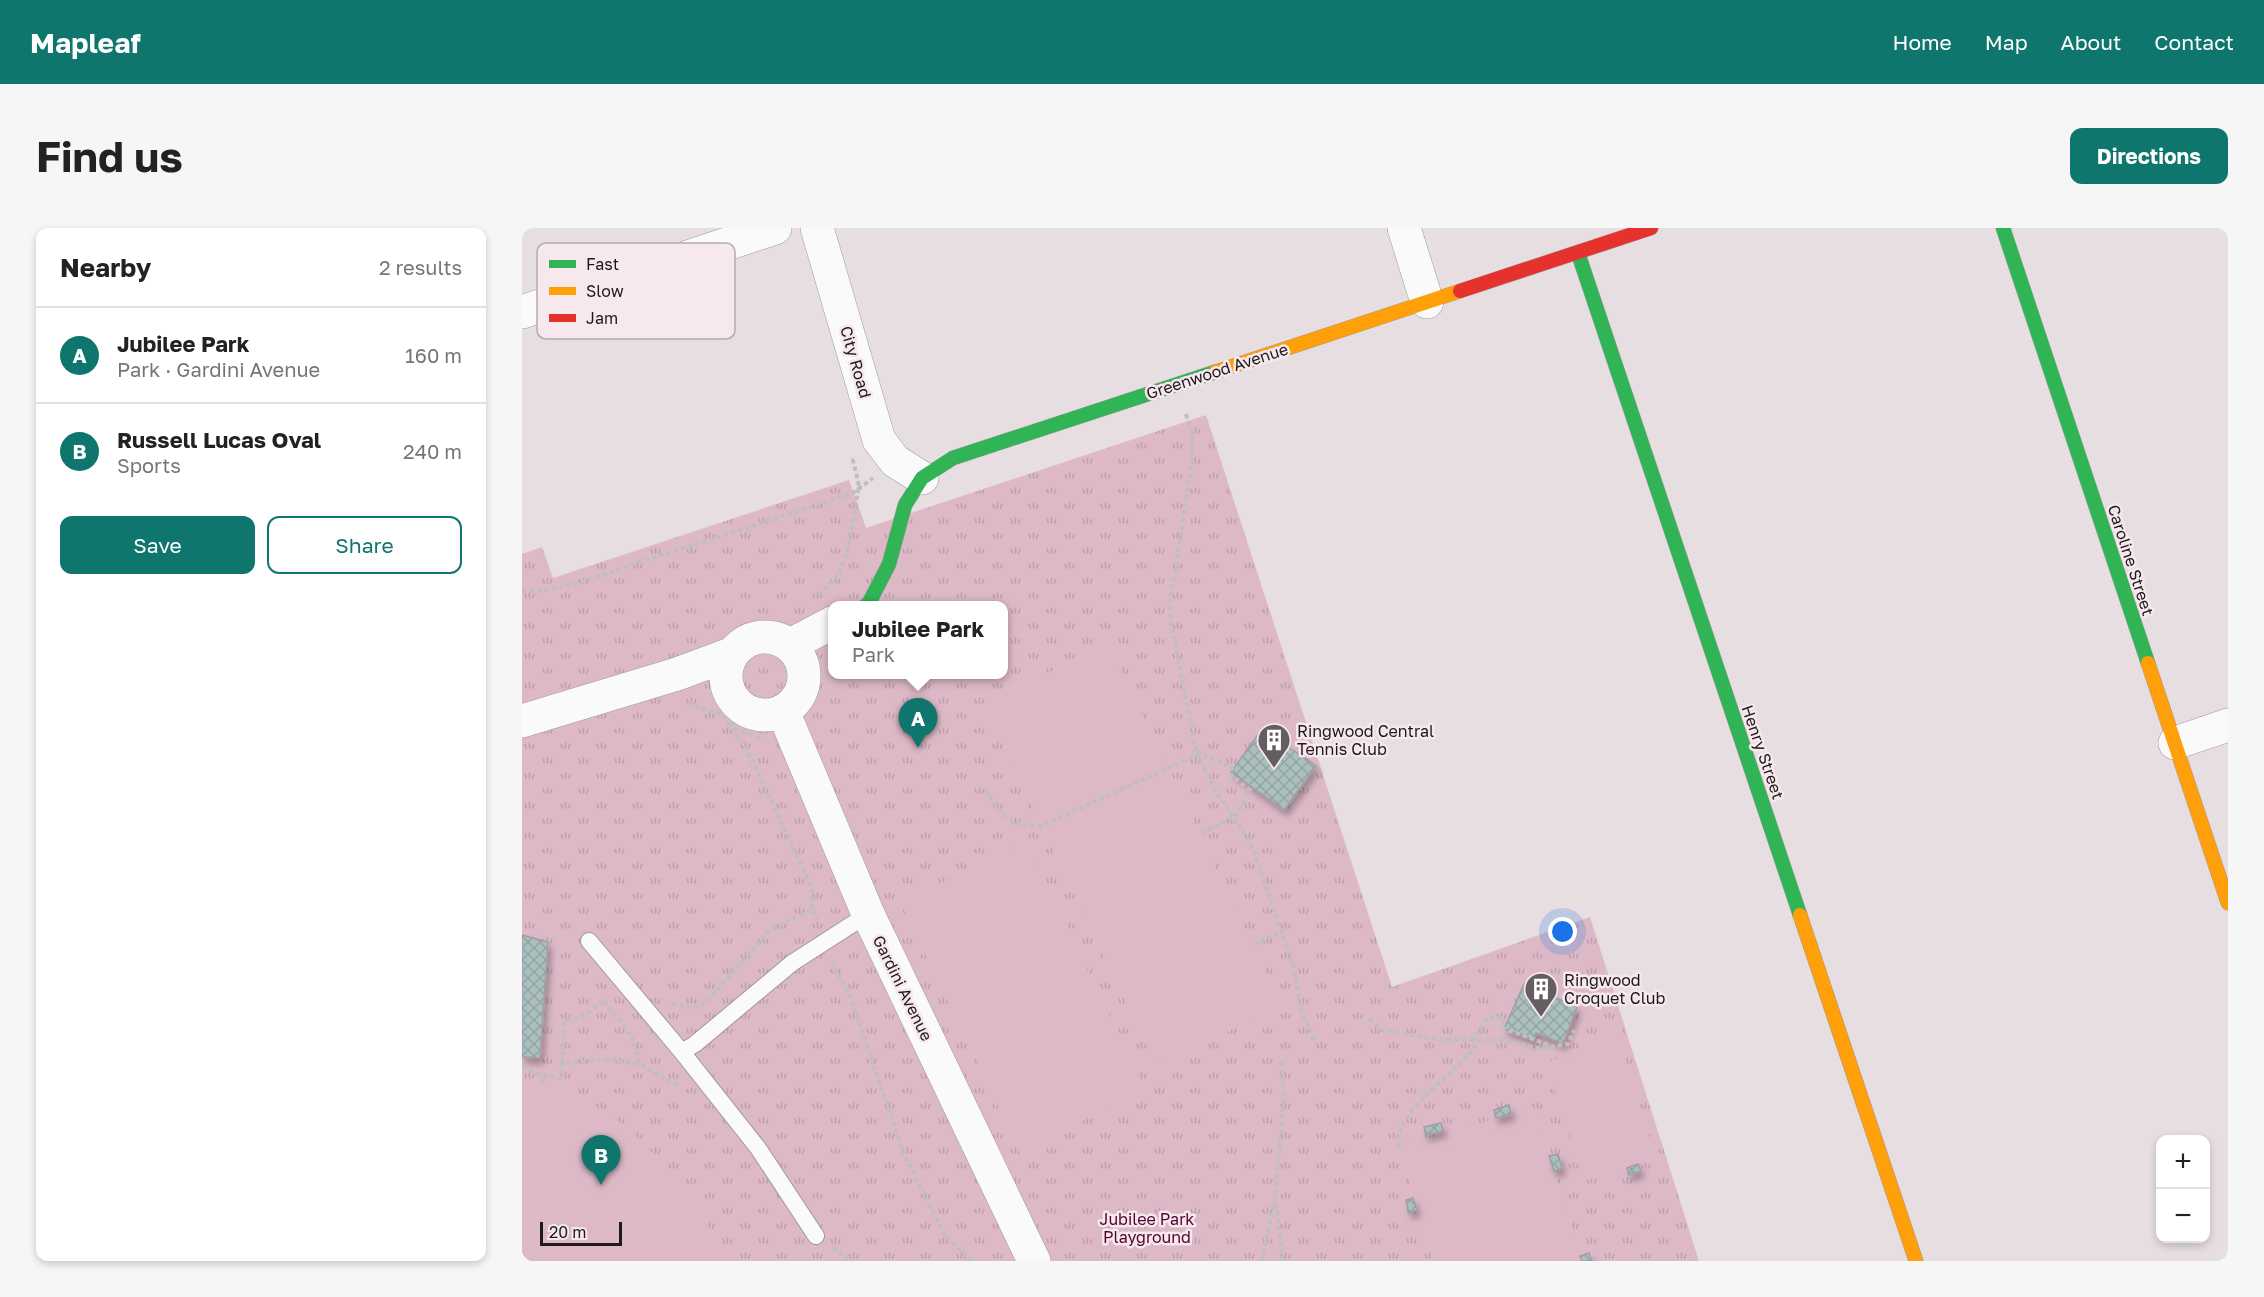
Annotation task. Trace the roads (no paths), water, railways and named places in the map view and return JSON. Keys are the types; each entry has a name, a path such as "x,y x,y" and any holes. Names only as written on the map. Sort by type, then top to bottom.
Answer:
{"street":[{"path":"730,243 775,228"},
{"name":"City Road","path":"817,228 879,440 900,470"},
{"path":"1404,228 1427,302"},
{"name":"Greenwood Avenue","path":"870,601 890,564 905,505 900,470 953,458 1652,228"},
{"name":"Caroline Street","path":"2003,228 2228,903"},
{"name":"Henry Street","path":"1578,253 1916,1261"},
{"path":"522,312 537,307"},
{"path":"797,656 824,616"},
{"path":"522,721 680,688 731,654 741,644 762,636 775,638 797,656 804,682 793,704 783,711 770,715 750,712 738,705 680,688"},
{"path":"726,703 725,676 731,654"},
{"name":"Gardini Avenue","path":"783,711 868,915 1034,1261"},
{"path":"2175,743 2228,725"}],"lane":[{"path":"682,1052 696,1044 792,963 868,915"},
{"path":"589,941 682,1052 758,1148 816,1236"}],"place":[{"name":"Jubilee Park","path":"918,748"},
{"name":"Ringwood Central Tennis Club","path":"1274,769"},
{"name":"Ringwood Croquet Club","path":"1541,1018"},
{"name":"Russell Lucas Oval","path":"601,1185"}],"park label":[{"name":"Jubilee Park Playground","path":"1147,1228"}]}
